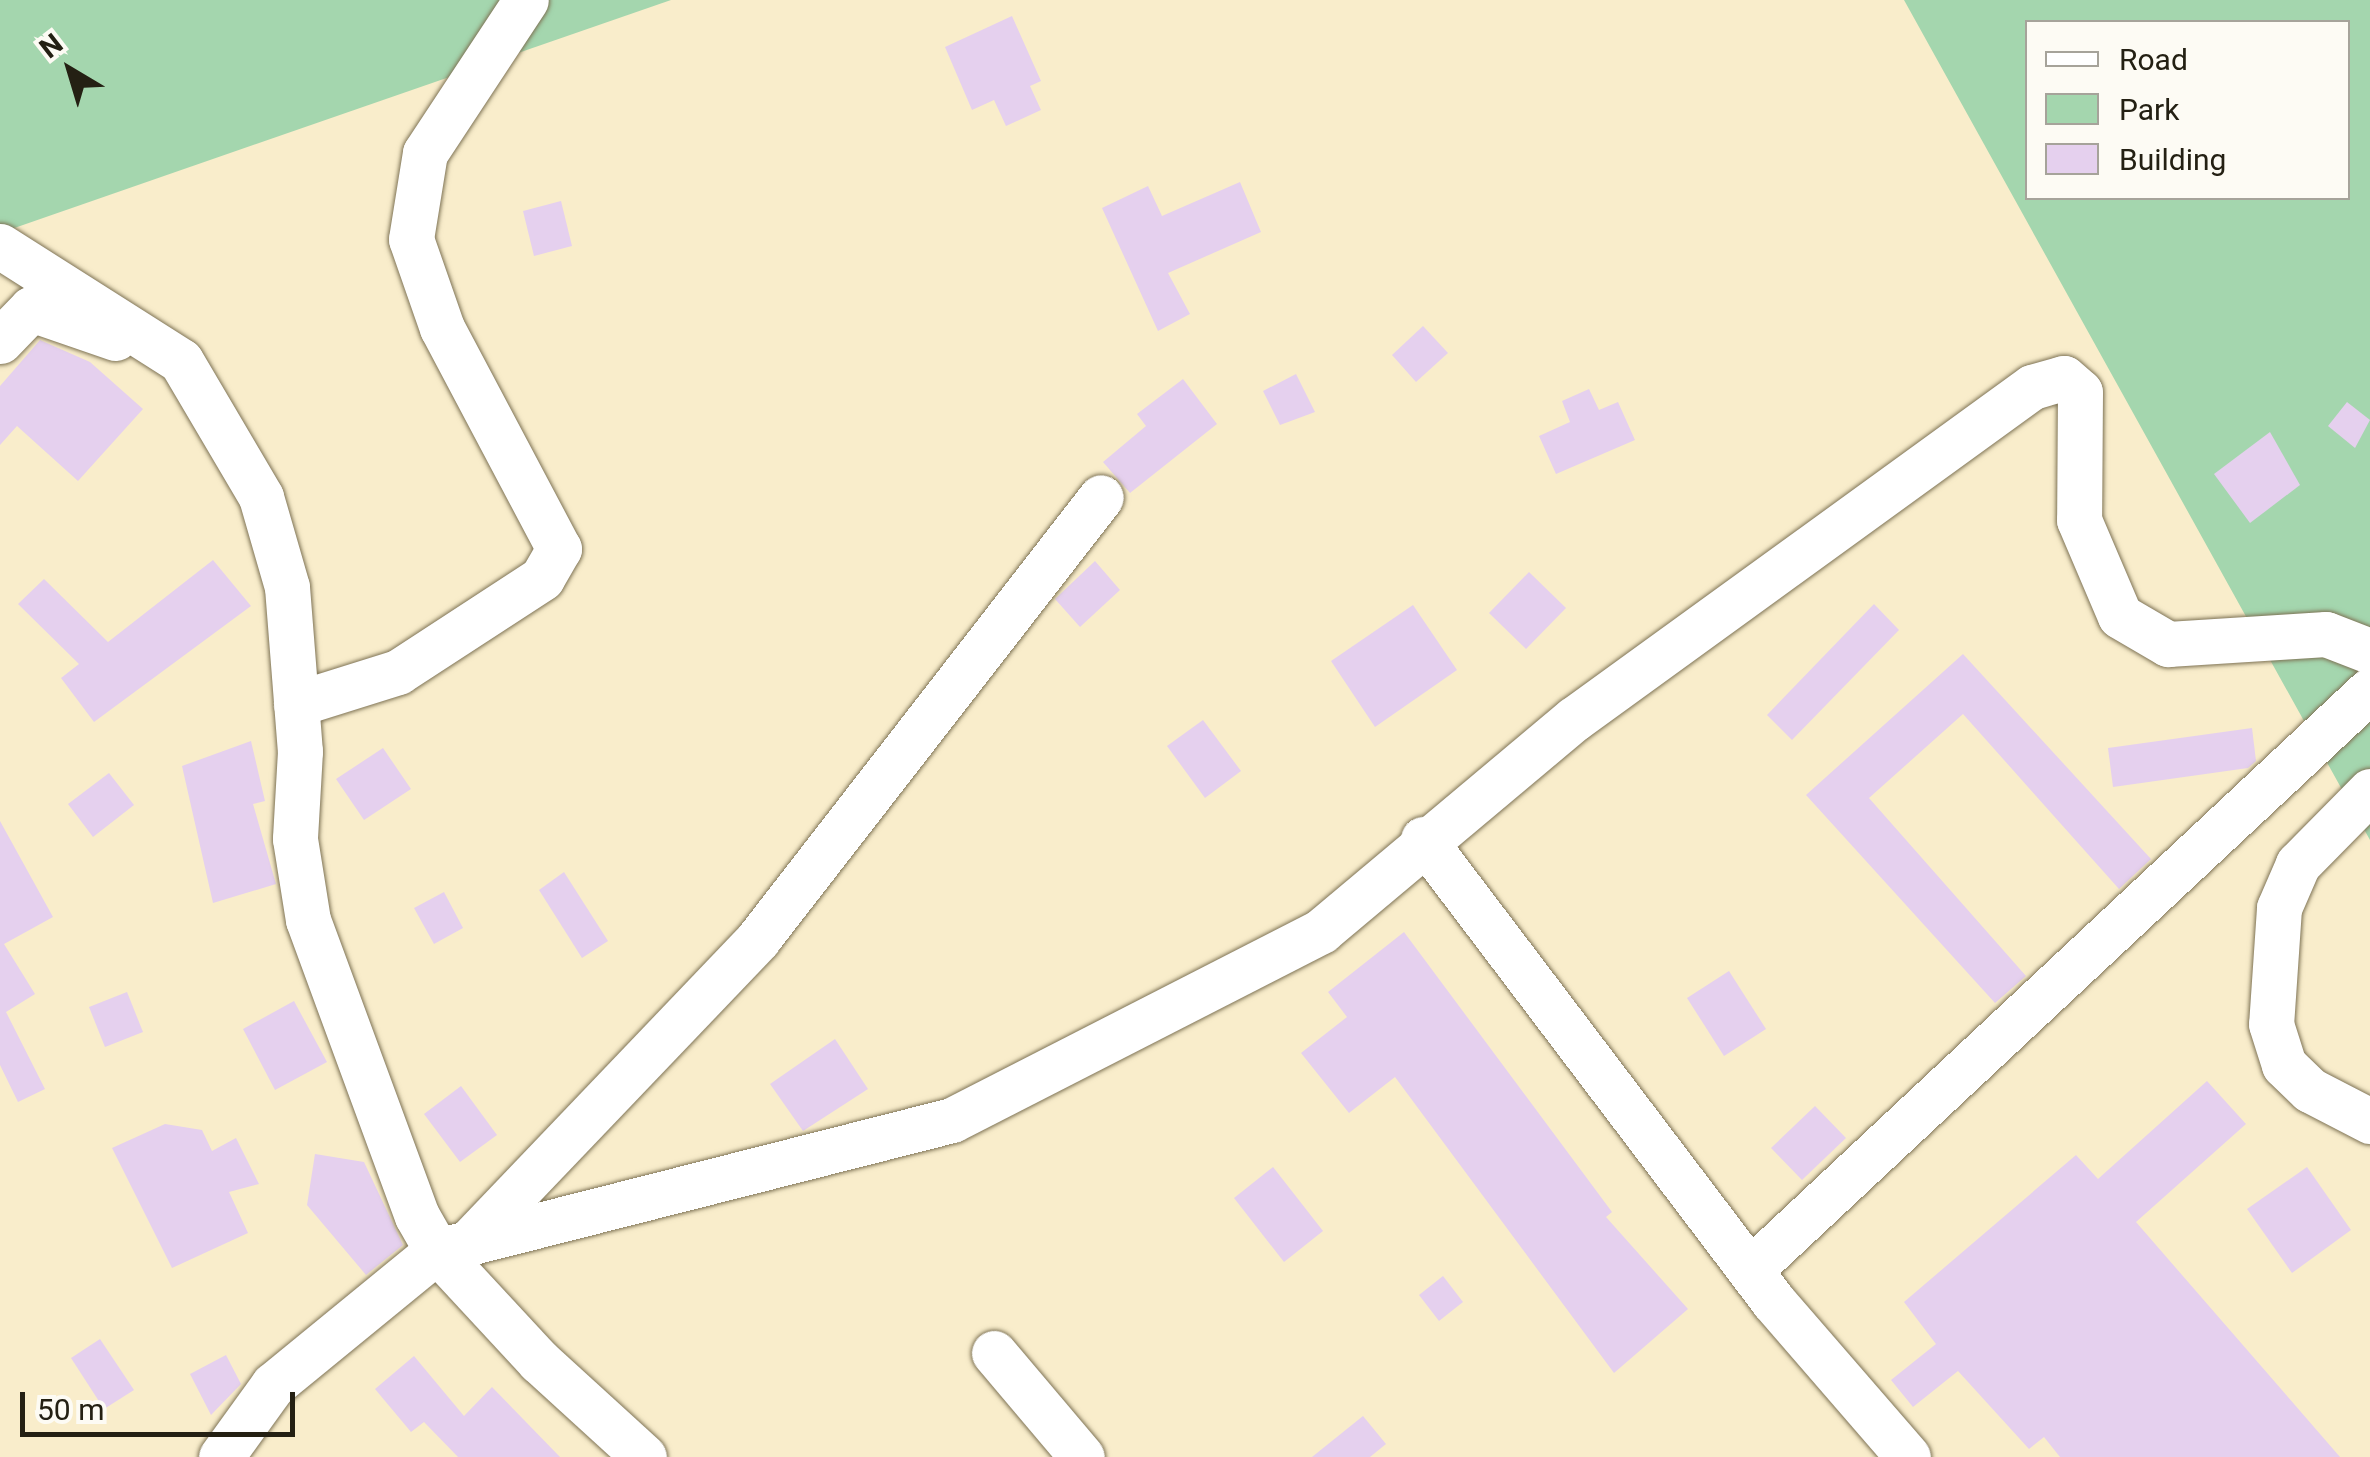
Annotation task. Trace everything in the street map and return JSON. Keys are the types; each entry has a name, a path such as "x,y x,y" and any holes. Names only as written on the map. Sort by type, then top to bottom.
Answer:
{"street":[{"path":"296,704 398,672 542,578 559,550 442,328 411,239 424,153 526,0"},
{"path":"0,246 181,360 262,497 286,586 296,704 295,839 308,920 451,1248 644,1457"},
{"path":"0,341 31,309 181,360"},
{"path":"451,1248 952,1120 1322,931 1423,839 2032,387 2064,378 2080,392 2079,520 2120,616 2168,644 2326,634 2370,651"},
{"path":"221,1457 272,1385 451,1248 758,940 1101,497"},
{"path":"1750,1270 2370,690"},
{"path":"2370,791 2298,864 2279,908 2271,1007 2284,1064 2310,1090 2370,1121"},
{"path":"1423,839 1750,1270 1908,1457"},
{"path":"994,1352 1082,1457"}],"green space":[{"path":"0,0 671,0 0,233"},
{"path":"1904,0 2370,0 2370,840"}],"building":[{"path":"1012,16 1041,81 1030,86 1041,110 1006,126 994,100 972,110 945,47"},
{"path":"1240,182 1261,232 1168,273 1190,314 1158,331 1102,208 1148,186 1162,216"},
{"path":"561,201 572,246 534,256 523,211"},
{"path":"1423,326 1448,353 1416,382 1392,355"},
{"path":"40,340 90,362 143,409 78,481 17,426 0,445 0,386"},
{"path":"1296,374 1315,412 1280,425 1263,391"},
{"path":"1183,379 1217,424 1130,493 1103,462 1146,426 1137,414"},
{"path":"1589,389 1599,410 1618,402 1635,440 1556,474 1539,436 1570,422 1562,401"},
{"path":"2347,402 2370,420 2355,448 2328,426"},
{"path":"2270,432 2300,485 2250,523 2214,474"},
{"path":"213,560 251,606 94,722 61,678 79,664 18,604 44,579 108,642"},
{"path":"1095,561 1120,590 1080,627 1055,599"},
{"path":"1529,572 1566,608 1526,649 1489,613"},
{"path":"1874,604 1899,630 1792,740 1767,715"},
{"path":"1413,605 1457,670 1375,727 1331,661"},
{"path":"1963,654 2151,859 2119,889 1963,714 1869,798 2026,976 1995,1003 1806,795"},
{"path":"1203,720 1241,771 1205,798 1167,746"},
{"path":"2252,728 2256,761 2248,768 2113,787 2108,748"},
{"path":"251,741 265,801 253,804 276,884 213,903 182,766"},
{"path":"383,748 411,789 364,820 336,779"},
{"path":"109,773 134,805 93,837 68,804"},
{"path":"0,821 53,917 4,944 35,994 6,1012 45,1089 18,1102 0,1065"},
{"path":"564,872 608,941 582,958 539,890"},
{"path":"444,892 463,928 434,944 414,908"},
{"path":"1404,932 1612,1212 1606,1217 1688,1309 1614,1373 1395,1077 1349,1113 1301,1053 1347,1017 1328,992"},
{"path":"1729,971 1766,1029 1724,1056 1687,998"},
{"path":"127,992 143,1032 105,1047 89,1007"},
{"path":"294,1001 327,1062 275,1090 243,1029"},
{"path":"835,1039 868,1089 803,1131 770,1084"},
{"path":"2207,1081 2246,1124 2136,1222 2340,1457 2060,1457 2044,1437 2029,1449 1958,1371 1913,1407 1891,1380 1936,1344 1904,1302 2076,1155 2098,1179"},
{"path":"461,1086 497,1135 460,1162 424,1114"},
{"path":"1815,1106 1846,1138 1802,1180 1771,1148"},
{"path":"165,1124 202,1130 212,1151 236,1138 259,1184 229,1192 248,1233 172,1268 112,1148"},
{"path":"315,1154 364,1162 403,1245 366,1275 307,1205"},
{"path":"1273,1167 1323,1231 1284,1262 1234,1198"},
{"path":"2307,1167 2351,1230 2292,1273 2247,1209"},
{"path":"1443,1276 1463,1302 1439,1321 1419,1295"},
{"path":"100,1339 134,1390 104,1409 71,1358"},
{"path":"226,1355 241,1384 211,1415 190,1374"},
{"path":"414,1356 464,1416 492,1387 560,1457 458,1457 424,1422 411,1432 375,1389"},
{"path":"1363,1416 1386,1444 1370,1457 1312,1457"}]}
